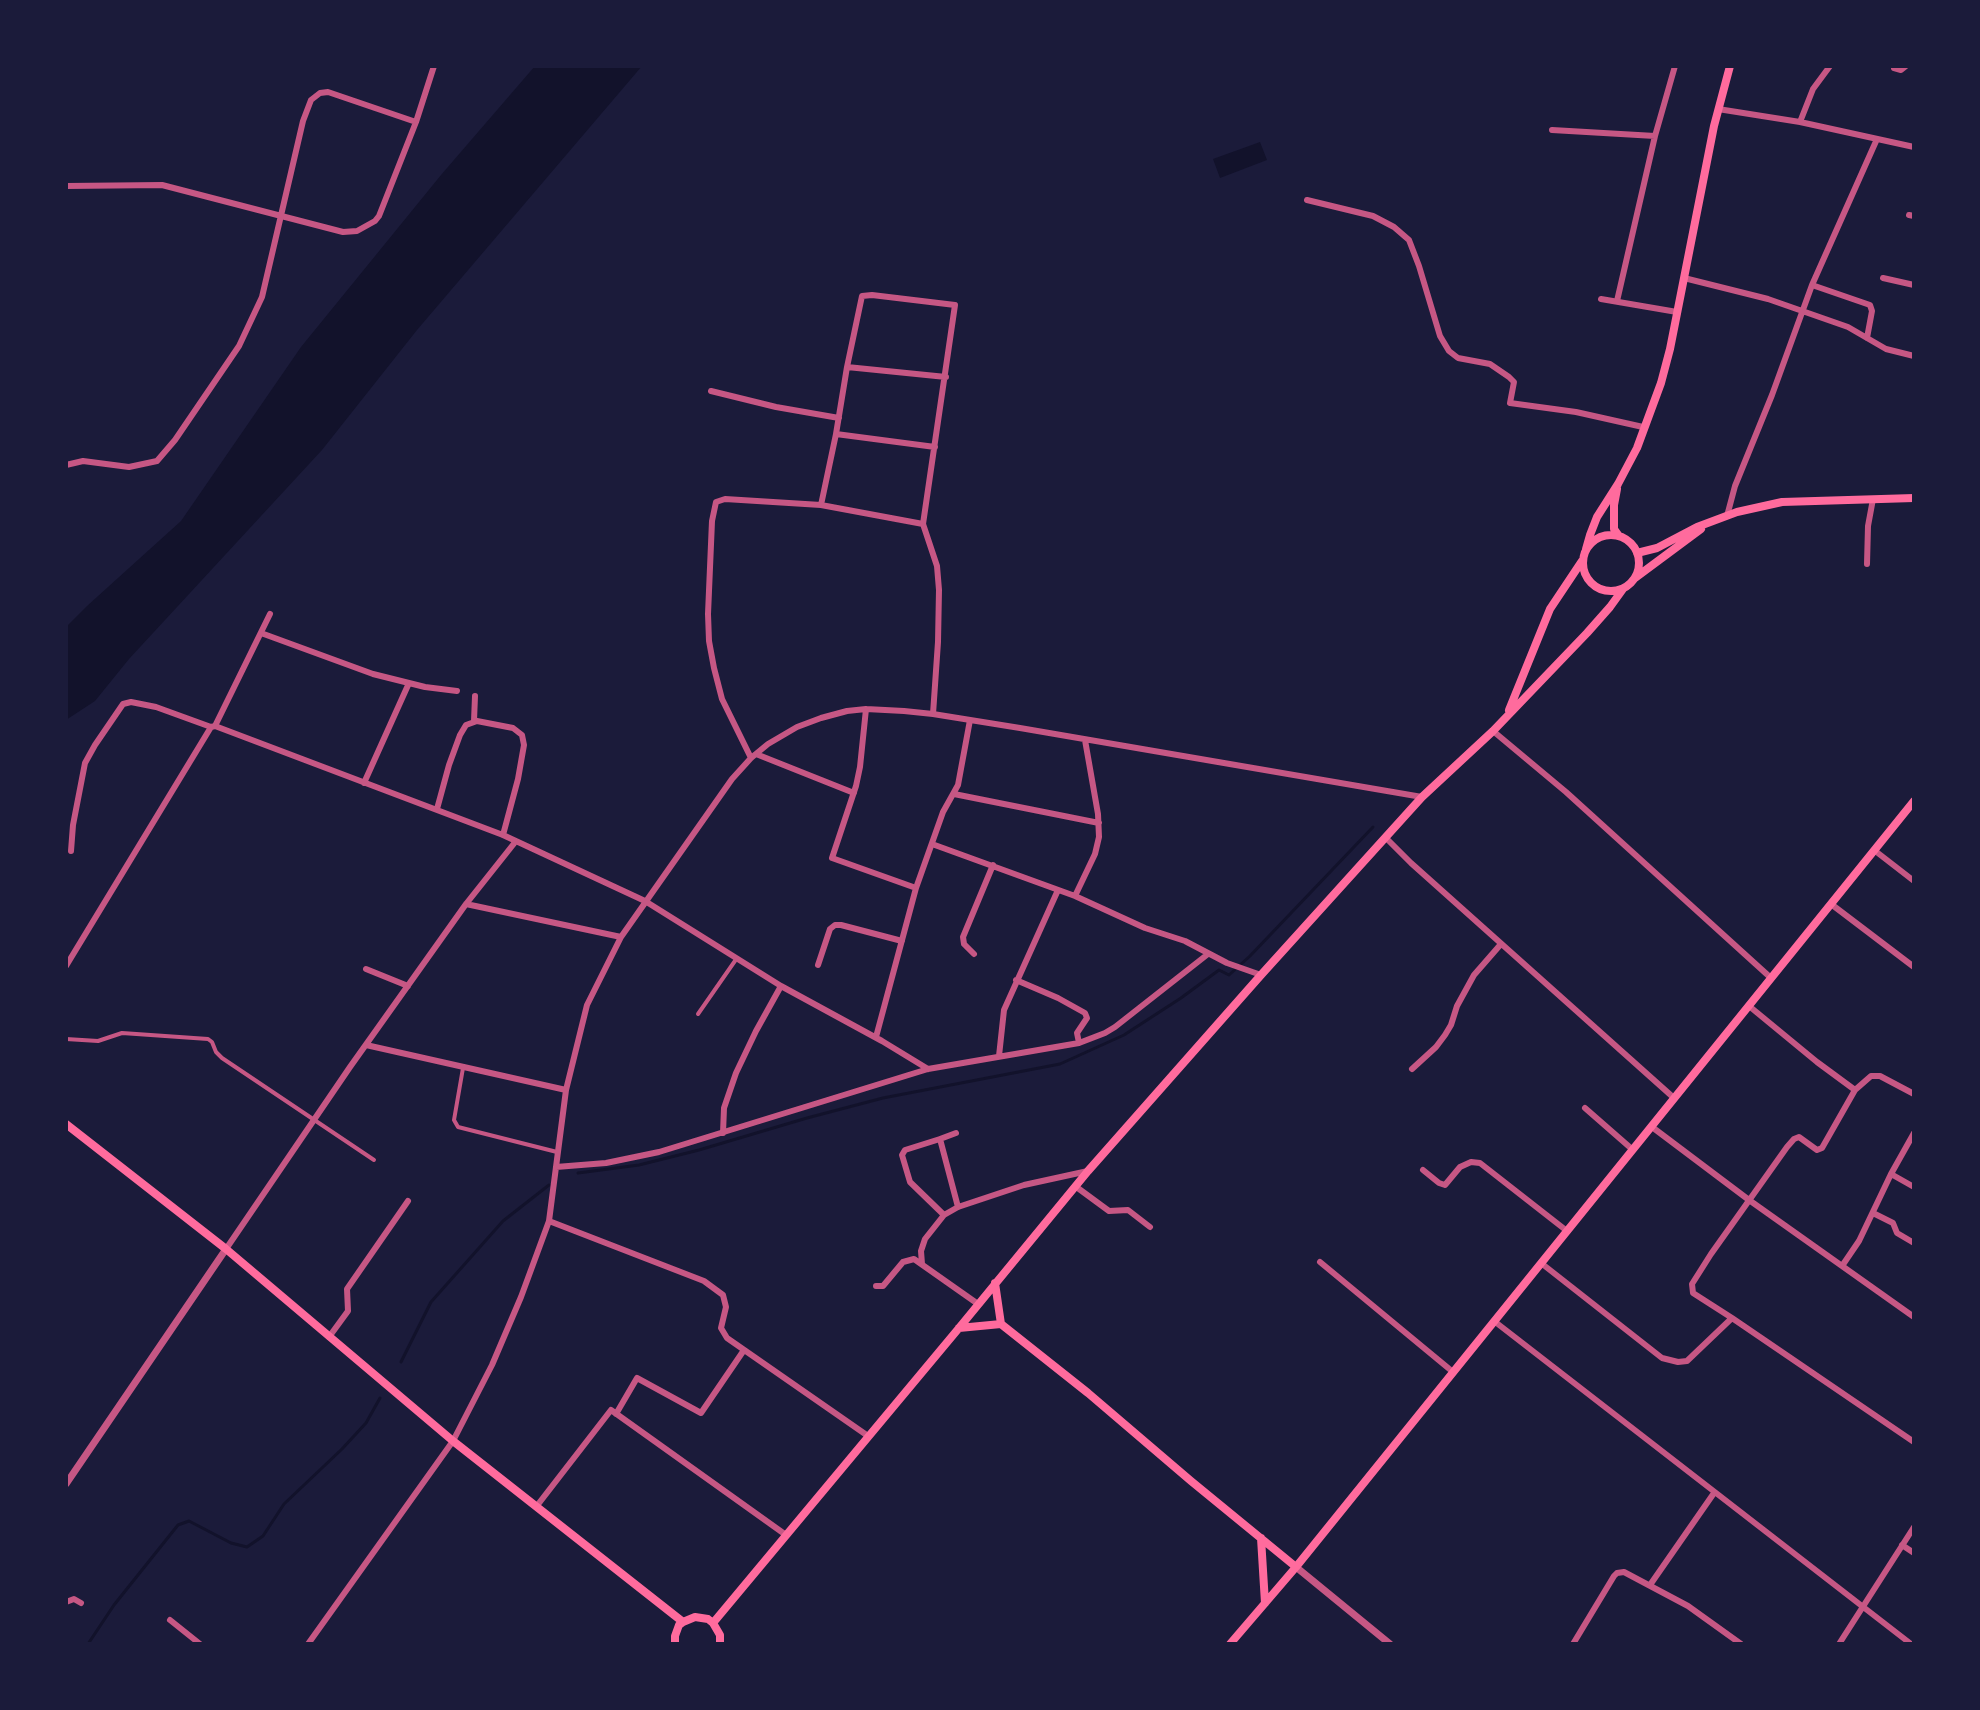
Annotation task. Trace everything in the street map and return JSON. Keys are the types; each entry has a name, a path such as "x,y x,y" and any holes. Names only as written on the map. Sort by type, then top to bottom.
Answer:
{"main road":[{"path":"1507,714 1550,609 1582,561 1597,517 1637,448 1661,383 1718,109 1730,66"},
{"path":"1618,484 1614,529 1637,553 1635,578"},
{"path":"1637,553 1665,545 1697,527 1744,510 1782,502 1914,498"},
{"path":"713,1623 1075,1186 1422,797 1493,731 1601,617 1623,589 1711,522"},
{"path":"1586,549 1600,537 1619,536"},
{"path":"1582,561 1588,579 1595,586 1613,591 1623,589"},
{"path":"1230,1644 1296,1567 1914,801"},
{"path":"66,1124 226,1249 453,1441 683,1622"},
{"path":"995,1283 1001,1324 1296,1567"},
{"path":"959,1328 1001,1324"},
{"path":"1261,1538 1265,1603"},
{"path":"675,1644 676,1631 683,1622 695,1617 713,1623 720,1635 720,1644"}],"street":[{"path":"66,186 162,185 343,232 357,231 379,216 434,66"},
{"path":"1617,301 1655,136 1675,66"},
{"path":"1800,122 1813,89 1830,66"},
{"path":"1894,68 1901,70 1906,66"},
{"path":"66,465 83,461 129,467 157,461 175,440 239,346 262,297 303,121 313,98 328,92 416,122"},
{"path":"1718,109 1800,122 1914,147"},
{"path":"1552,130 1655,136"},
{"path":"1727,516 1735,486 1812,285 1877,139"},
{"path":"1307,200 1373,216 1394,227 1409,240 1440,336 1449,351 1458,358 1490,364 1509,377 1514,382 1510,403 1576,412 1643,427"},
{"path":"1684,278 1768,299 1848,327 1886,349 1914,356"},
{"path":"1883,278 1914,285"},
{"path":"1812,285 1870,305 1872,311 1867,338"},
{"path":"821,505 860,298 865,294 955,305 923,524 937,566 939,590 933,714"},
{"path":"1601,299 1677,312"},
{"path":"847,367 946,377"},
{"path":"711,391 839,418"},
{"path":"836,434 935,447"},
{"path":"854,793 753,756 722,699 709,641 708,603 714,506 725,499 821,505 923,524"},
{"path":"1867,564 1868,526 1873,499"},
{"path":"66,966 213,727 270,614"},
{"path":"261,633 349,666 409,683 457,691"},
{"path":"364,783 409,683"},
{"path":"474,721 475,696"},
{"path":"71,851 85,763 95,745 123,704 131,702 156,707 503,835 645,901 781,986 928,1069"},
{"path":"866,709 860,767 833,859 916,888"},
{"path":"308,1644 453,1441 492,1365 549,1221 566,1090 587,1005 621,937 645,901 732,779 753,756 797,727 847,711 866,709 933,714 1422,797"},
{"path":"876,1037 916,888 943,812 960,778 970,720"},
{"path":"437,809 460,735 466,725 474,721 513,728 523,740 518,779 503,835"},
{"path":"1493,731 1566,792 1771,978"},
{"path":"1075,896 1095,854 1099,837 1085,740"},
{"path":"954,794 1099,823"},
{"path":"1386,838 1674,1098"},
{"path":"66,1484 366,1045 466,904 516,841"},
{"path":"932,844 1075,896 1261,975"},
{"path":"1874,850 1914,881"},
{"path":"974,954 964,944 963,937 993,865"},
{"path":"999,1056 1004,1010 1058,890"},
{"path":"466,904 621,937"},
{"path":"1831,904 1914,967"},
{"path":"818,965 830,929 835,925 902,941"},
{"path":"1412,1069 1445,1035 1474,975 1501,944"},
{"path":"556,1167 659,1152 928,1069 1079,1043 1115,1027 1208,954"},
{"path":"698,1014 737,958"},
{"path":"366,969 408,986"},
{"path":"1016,980 1085,1013 1087,1018 1077,1033 1079,1043"},
{"path":"723,1133 724,1108 736,1073 781,986"},
{"path":"1749,1006 1855,1090"},
{"path":"66,1039 98,1041 122,1033 208,1039 222,1058 374,1160"},
{"path":"366,1045 566,1090"},
{"path":"464,1066 454,1120 458,1127 558,1153"},
{"path":"1914,1094 1876,1075 1855,1090 1822,1148 1817,1150 1796,1137 1692,1284 1693,1293 1914,1442"},
{"path":"1585,1108 1633,1150"},
{"path":"1652,1127 1914,1317"},
{"path":"944,1215 910,1182 902,1155 905,1150 956,1133"},
{"path":"1842,1266 1859,1241 1914,1133"},
{"path":"940,1139 958,1207"},
{"path":"1423,1170 1445,1185 1460,1167 1471,1162 1480,1163 1567,1231"},
{"path":"922,1264 922,1246 944,1215 958,1207 1024,1185 1088,1171"},
{"path":"1891,1174 1914,1187"},
{"path":"1075,1186 1109,1211 1128,1210 1150,1227"},
{"path":"329,1337 348,1311 347,1289 408,1201"},
{"path":"1873,1213 1893,1223 1897,1233 1914,1243"},
{"path":"549,1221 704,1281 723,1295 726,1302 721,1328 727,1338 868,1436"},
{"path":"876,1286 883,1286 903,1262 914,1259 978,1304"},
{"path":"1320,1262 1453,1372"},
{"path":"1541,1263 1669,1361 1687,1361 1732,1318"},
{"path":"1494,1321 1911,1644"},
{"path":"616,1414 637,1378 701,1413 744,1350"},
{"path":"536,1507 611,1410 786,1535"},
{"path":"1650,1585 1714,1493"},
{"path":"1839,1644 1914,1527"},
{"path":"1902,1545 1914,1553"},
{"path":"1296,1567 1390,1644"},
{"path":"1573,1644 1617,1573 1624,1572 1688,1606 1741,1644"},
{"path":"66,1602 74,1599 81,1603"},
{"path":"170,1620 200,1644"}],"shaded area":[{"path":"535,66 642,66 417,330 322,450 129,659 95,701 66,720 66,627 181,521 301,347 441,175"},
{"path":"1260,142 1267,160 1220,178 1213,159"}],"waterway":[{"path":"578,1173 639,1165 883,1098 1060,1064 1124,1035 1219,970 1229,975 1373,827"},
{"path":"401,1362 431,1302 503,1221 549,1185"},
{"path":"88,1644 114,1605 178,1525 189,1521 231,1543 247,1547 263,1536 284,1504 366,1423 380,1398"}]}
